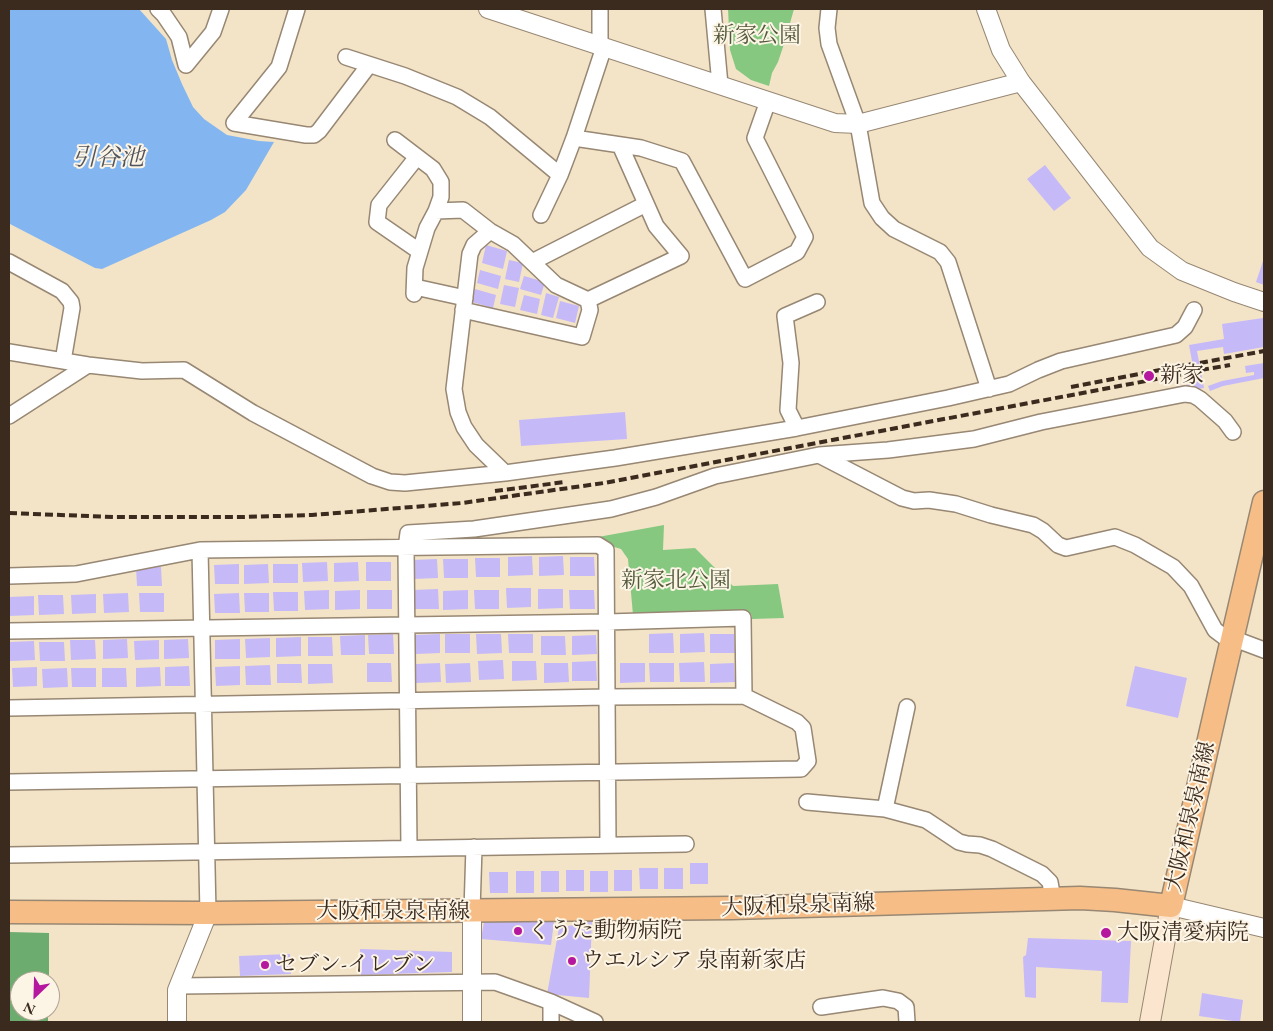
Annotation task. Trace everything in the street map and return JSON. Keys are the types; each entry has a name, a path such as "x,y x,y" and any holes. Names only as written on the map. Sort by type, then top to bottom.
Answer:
{"main road":[{"name":"大阪和泉泉南線","path":"9,912 208,913 732,908 1080,898 1171,906 1264,502"},
{"path":"1150,1022 1171,906"}],"street":[{"path":"158,9 179,37 186,65 213,32 221,9"},
{"path":"297,9 279,67 234,123 306,136 314,135 369,65"},
{"path":"488,9 835,123 858,124 1022,82"},
{"path":"540,216 560,174 574,138 602,46 600,9"},
{"path":"714,9 720,84"},
{"path":"829,9 827,28 829,44 858,124 872,203 882,218 894,229 940,252 948,262 989,388"},
{"path":"986,9 1001,50 1022,82 1150,248 1182,270 1234,292 1264,302"},
{"path":"346,57 404,76 458,97 490,117 560,174"},
{"path":"574,138 641,148 682,161 745,279 797,252 805,238 755,138 768,100"},
{"path":"395,140 433,170 441,182 441,197 419,252 415,268 414,290 582,337 590,310 588,300"},
{"path":"588,300 681,256 656,226 620,145"},
{"path":"416,157 379,205 377,222 419,252"},
{"path":"532,262 646,204"},
{"path":"436,211 463,210 490,231 513,244 556,285 588,300"},
{"path":"490,231 474,245 470,254 454,389 458,412 464,427 476,445 505,473"},
{"path":"9,262 62,291 71,302 72,308 63,361"},
{"path":"797,428 788,410 791,363 785,316 817,302"},
{"path":"9,352 142,371 184,370 253,413 372,476 390,482 406,483 505,473 615,458 797,428 948,398 1009,384 1061,361 1176,335 1185,328 1194,310"},
{"path":"9,416 88,364"},
{"path":"409,848 406,548 408,534 474,529 610,510 656,497 715,476 819,455 888,450 974,439 1041,422 1185,394 1194,395 1200,399 1225,421 1233,432"},
{"path":"819,455 902,498 914,501 929,500 956,504 1033,525 1043,531 1058,545 1066,548 1116,537 1135,545 1173,567 1191,586 1215,630 1232,640 1264,650"},
{"path":"9,576 76,574 200,550 598,544 606,550 608,845"},
{"path":"177,1022 177,990 208,913 200,550"},
{"path":"9,631 606,622 743,618 744,696"},
{"path":"9,708 744,696 797,722 803,728 808,761 801,769 9,782"},
{"path":"885,809 907,708"},
{"path":"807,802 885,809 926,820 959,842 992,849 1042,874 1050,882 1053,899"},
{"path":"9,855 686,844"},
{"path":"472,1022 474,848"},
{"path":"1171,906 1264,928"},
{"path":"179,986 495,982 551,1002 595,1022"},
{"path":"820,1007 883,998 898,1001 906,1008 907,1022"},
{"path":"551,1002 551,1022"}],"green space":[{"name":"新家公園","path":"728,9 794,9 769,86 751,80 736,69 730,50"},
{"name":"新家北公園","path":"664,525 663,550 695,548 733,586 778,584 784,618 752,619 751,614 633,615 628,559 621,549 587,539"},
{"path":"9,932 49,933 49,971 10,971 10,1021 48,1022 9,1022"}],"water":[{"name":"引谷池","path":"9,9 139,9 166,39 182,84 193,107 204,119 227,135 274,142 246,190 225,212 211,220 102,269 95,268 10,224"}],"building":[{"path":"1045,165 1071,198 1054,211 1027,179"},
{"path":"486,245 507,251 503,269 482,263"},
{"path":"1264,258 1264,285 1256,282"},
{"path":"509,260 523,263 519,282 505,279"},
{"path":"480,270 501,276 498,289 477,283"},
{"path":"524,276 545,282 541,295 520,289"},
{"path":"504,285 519,288 515,307 500,304"},
{"path":"475,289 496,295 493,308 472,302"},
{"path":"546,293 559,297 553,318 541,315"},
{"path":"524,295 540,299 537,314 520,310"},
{"path":"560,301 579,306 575,323 556,318"},
{"path":"1263,318 1264,347 1224,354 1223,347 1197,351 1204,388 1176,393 1175,387 1196,383 1189,345 1224,339 1222,324"},
{"path":"1264,363 1264,378 1223,386 1210,391 1208,386 1222,381 1254,375 1254,372 1246,373 1245,366"},
{"path":"625,412 627,439 521,446 519,420"},
{"path":"532,556 533,575 508,576 508,557"},
{"path":"563,556 564,575 539,576 539,557"},
{"path":"570,557 594,557 595,576 570,576"},
{"path":"475,558 500,558 500,577 476,577"},
{"path":"437,559 438,578 413,579 412,560"},
{"path":"443,559 468,559 468,578 444,578"},
{"path":"327,562 328,581 303,582 302,563"},
{"path":"358,562 359,581 334,582 334,563"},
{"path":"366,562 391,562 391,581 366,581"},
{"path":"239,564 239,584 215,584 214,565"},
{"path":"268,564 269,583 244,584 244,565"},
{"path":"273,564 298,564 298,583 273,583"},
{"path":"136,567 161,567 162,586 137,586"},
{"path":"506,588 531,588 531,607 507,608"},
{"path":"438,589 439,609 414,609 413,590"},
{"path":"538,589 563,589 563,608 538,609"},
{"path":"329,590 329,609 305,610 304,591"},
{"path":"360,590 360,609 335,610 335,591"},
{"path":"367,590 392,590 392,609 367,609"},
{"path":"468,590 468,609 443,610 443,591"},
{"path":"474,590 499,590 499,609 475,609"},
{"path":"569,590 594,590 595,609 570,609"},
{"path":"273,592 298,592 298,611 274,611"},
{"path":"128,593 129,612 104,613 103,594"},
{"path":"139,593 164,593 164,612 140,612"},
{"path":"239,593 240,613 215,613 214,594"},
{"path":"244,593 269,593 269,612 245,612"},
{"path":"96,594 96,613 72,614 71,595"},
{"path":"38,595 63,595 64,614 39,615"},
{"path":"34,596 34,615 9,616 9,597"},
{"path":"673,633 674,653 649,653 649,634"},
{"path":"704,633 705,652 680,653 680,634"},
{"path":"393,634 394,654 369,654 368,635"},
{"path":"440,634 440,653 416,654 415,635"},
{"path":"445,634 470,634 470,653 445,653"},
{"path":"476,634 501,634 502,653 477,654"},
{"path":"508,634 533,634 533,653 509,653"},
{"path":"710,634 734,634 735,653 710,653"},
{"path":"365,635 365,655 341,655 340,636"},
{"path":"596,635 597,654 572,655 572,636"},
{"path":"541,636 565,636 566,655 541,655"},
{"path":"301,637 301,656 276,657 276,638"},
{"path":"308,637 332,637 333,656 308,656"},
{"path":"270,638 270,657 246,658 245,639"},
{"path":"127,639 128,658 103,659 103,640"},
{"path":"188,639 189,658 164,659 164,640"},
{"path":"240,639 240,659 215,659 215,640"},
{"path":"70,640 95,640 96,659 71,660"},
{"path":"159,640 159,659 135,660 134,641"},
{"path":"34,641 35,660 10,661 10,642"},
{"path":"39,642 64,642 65,661 40,661"},
{"path":"503,660 504,679 479,680 478,661"},
{"path":"512,661 536,661 537,680 512,681"},
{"path":"596,661 597,681 572,681 572,662"},
{"path":"704,662 705,682 680,682 679,663"},
{"path":"367,663 391,663 392,682 367,682"},
{"path":"440,663 441,682 416,683 416,664"},
{"path":"470,663 471,682 446,683 445,664"},
{"path":"544,663 568,663 569,682 544,683"},
{"path":"620,663 645,663 645,682 620,683"},
{"path":"649,663 674,663 674,682 650,682"},
{"path":"734,663 735,682 710,683 710,664"},
{"path":"277,664 301,664 302,683 277,683"},
{"path":"308,664 332,664 333,683 308,684"},
{"path":"270,665 271,685 246,685 245,666"},
{"path":"189,666 190,686 165,686 165,667"},
{"path":"240,666 240,685 216,686 215,667"},
{"path":"1135,666 1187,678 1178,718 1126,706"},
{"path":"37,667 37,686 13,687 12,668"},
{"path":"160,667 161,686 136,687 136,668"},
{"path":"67,668 68,687 43,688 42,669"},
{"path":"71,668 96,668 96,687 72,687"},
{"path":"102,668 126,668 127,687 102,687"},
{"path":"690,863 708,863 708,884 690,884"},
{"path":"639,868 658,868 658,889 640,889"},
{"path":"664,868 683,868 683,889 664,889"},
{"path":"566,870 584,870 584,891 566,891"},
{"path":"614,870 632,870 632,891 614,891"},
{"path":"516,871 534,871 534,893 516,893"},
{"path":"541,871 559,871 559,892 541,892"},
{"path":"590,871 608,871 608,892 590,892"},
{"path":"489,872 508,872 508,893 490,893"},
{"name":"ウエルシア 泉南新家店","path":"592,921 589,998 547,994 559,928"},
{"name":"くうた動物病院","path":"484,922 554,922 551,945 481,939"},
{"path":"1028,938 1131,941 1128,1003 1101,1002 1102,971 1036,967 1036,998 1025,997 1023,957 1026,955"},
{"path":"360,949 452,952 452,972 361,975"},
{"name":"セブン-イレブン","path":"290,954 291,974 240,976 239,956"},
{"path":"1202,993 1243,1000 1240,1022 1199,1016"}],"railway":[{"path":"1200,363 1264,351"},
{"path":"1071,387 1192,364"},
{"path":"1201,370 1230,365"},
{"path":"9,513 113,517 241,517 312,515 462,503 604,483 1194,372"},
{"path":"495,491 565,482"}],"place":[{"name":"新家","path":"1149,376"},
{"name":"くうた動物病院","path":"518,931"},
{"name":"大阪清愛病院","path":"1106,933"},
{"name":"ウエルシア 泉南新家店","path":"572,961"},
{"name":"セブン-イレブン","path":"265,965"}]}
